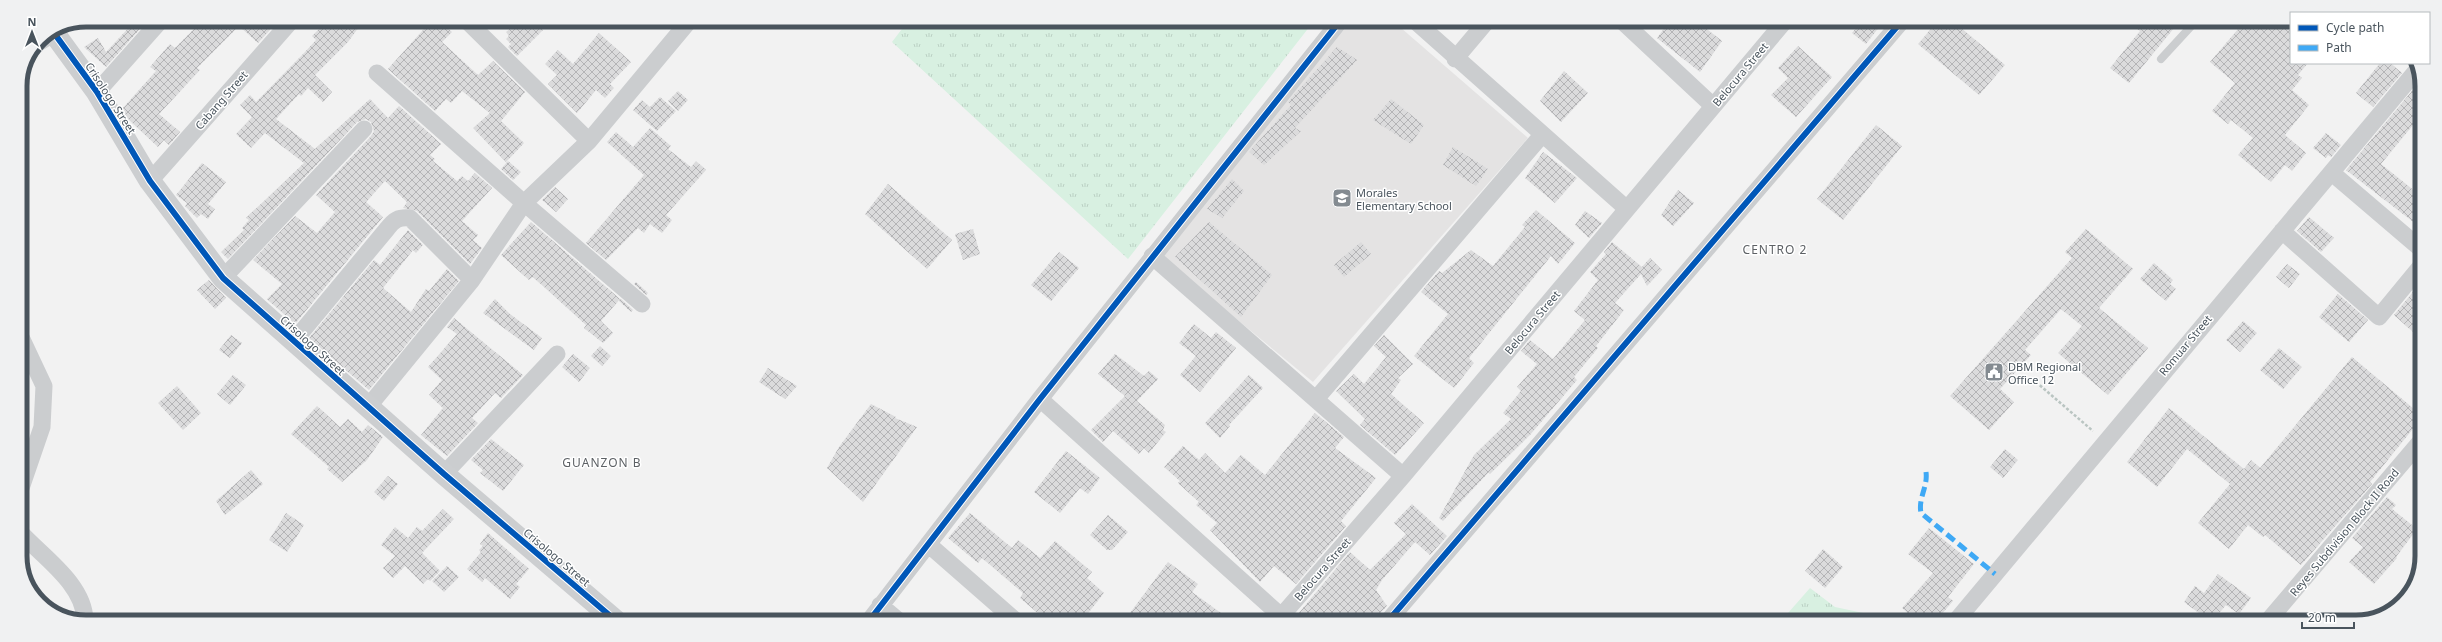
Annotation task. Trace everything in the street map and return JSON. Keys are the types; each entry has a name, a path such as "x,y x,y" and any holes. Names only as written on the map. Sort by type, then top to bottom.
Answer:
{"street":[{"path":"97,92 155,27"},
{"name":"Cabang Street","path":"150,181 286,27"},
{"path":"473,27 589,141"},
{"path":"368,407 472,280 524,204 589,141 684,27"},
{"path":"873,615 1152,256 1335,27"},
{"path":"1421,27 1455,59 1627,209"},
{"path":"1455,59 1481,27"},
{"path":"1627,27 1714,106"},
{"name":"Belocura Street","path":"1282,615 1403,476 1780,27"},
{"path":"1393,615 1897,27"},
{"name":"Crisologo Street","path":"55,36 97,92 150,181 223,278 444,474 609,615"},
{"path":"377,73 524,204 642,304"},
{"name":"Romuar Street","path":"1961,615 2414,74"},
{"path":"223,278 364,129"},
{"path":"1316,399 1542,134"},
{"path":"2332,173 2415,244"},
{"path":"294,341 395,219 401,217 410,218 472,280"},
{"path":"2282,231 2379,317 2415,273"},
{"path":"1152,256 1403,476"},
{"path":"27,351 44,386 42,427 27,471"},
{"path":"444,474 557,354"},
{"path":"1040,400 1276,615"},
{"name":"Reyes Subdivision Block II Road","path":"2273,615 2415,448"},
{"path":"27,539 56,567 76,592 83,615"},
{"path":"928,544 1009,615"},
{"path":"880,606 891,615"}],"lane":[{"path":"2161,59 2190,27"}],"path":[{"path":"2036,382 2105,441"}],"shaded area":[{"name":"Morales Elementary School","path":"1346,27 1400,27 1528,138 1313,382 1161,257"}],"green space":[{"path":"903,27 1309,27 1128,259 892,42"},
{"path":"1810,588 1835,607 1869,615 1786,615"}],"building":[{"path":"129,27 142,27 106,67 84,47 98,38 106,52"},
{"path":"196,27 238,27 197,68 200,70 159,114 180,132 169,145 164,140 158,147 128,119 122,109 156,71 150,67 170,44 175,48"},
{"path":"240,27 267,27 270,30 258,43"},
{"path":"321,27 359,27 348,42 315,75 332,92 323,102 308,88 301,96 299,94 276,119 315,149 370,99 388,118 399,106 441,144 430,155 435,159 433,161 457,181 462,176 468,181 475,173 492,188 462,221 478,235 473,240 482,248 470,264 417,211 403,208 407,202 385,181 366,202 383,217 295,324 267,299 282,284 253,260 295,216 317,233 335,212 316,195 371,136 374,131 371,122 366,119 357,122 228,259 221,252 244,230 242,228 249,220 246,218 304,163 265,133 251,148 236,134 252,117 240,105 250,95 256,102 316,40 312,36"},
{"path":"426,27 447,27 452,32 442,42 478,75 493,61 525,92 501,121 524,143 506,162 473,128 490,113 462,91 451,103 446,99 435,111 388,69"},
{"path":"512,27 540,27 543,30 517,56 508,47 511,44 506,39 509,36 506,32"},
{"path":"1665,27 1704,27 1722,41 1700,72 1657,38"},
{"path":"1857,27 1879,27 1866,44 1852,33"},
{"path":"1933,27 1960,27 2005,65 1979,95 1918,44"},
{"path":"2135,27 2175,27 2129,83 2110,68 2140,31"},
{"path":"2240,27 2290,27 2290,64 2307,64 2298,75 2302,78 2292,90 2309,105 2285,135 2306,153 2292,171 2285,165 2271,182 2238,155 2253,138 2231,120 2228,124 2212,111 2235,83 2210,62"},
{"path":"599,33 631,62 610,84 614,88 605,98 596,90 577,113 548,84 557,75 545,64 558,50 573,64"},
{"path":"1798,46 1832,77 1796,117 1771,95 1788,78 1778,68"},
{"path":"1337,47 1357,60 1295,128 1301,131 1264,165 1249,152 1291,105 1288,102"},
{"path":"2379,64 2391,64 2402,73 2373,107 2356,93"},
{"path":"1564,71 1588,93 1561,122 1540,101"},
{"path":"2415,87 2415,123 2381,164 2415,191 2415,223 2346,170"},
{"path":"678,91 688,100 678,111 668,101"},
{"path":"660,97 676,111 657,131 633,110 642,100 650,107"},
{"path":"1391,99 1424,125 1411,144 1373,120"},
{"path":"1876,125 1902,146 1843,220 1817,199"},
{"path":"650,128 671,146 668,149 691,167 696,161 706,170 666,215 672,220 662,233 650,224 644,233 638,228 606,260 586,243 644,175 607,142 616,132 633,147"},
{"path":"2326,133 2341,145 2331,157 2328,155 2326,158 2313,148"},
{"path":"1453,147 1488,169 1476,186 1443,165"},
{"path":"1543,152 1577,178 1555,203 1525,178"},
{"path":"508,161 521,172 513,180 501,169"},
{"path":"202,163 226,182 208,204 215,209 208,219 201,214 197,218 185,206 187,203 176,195"},
{"path":"1232,179 1244,191 1222,218 1207,209"},
{"path":"888,184 952,240 927,269 865,214"},
{"path":"555,187 568,199 556,212 542,200"},
{"path":"1678,190 1694,203 1673,226 1661,215"},
{"path":"1536,210 1575,243 1558,264 1551,256 1469,358 1474,363 1454,388 1414,356 1448,314 1421,292 1439,271 1442,273 1471,250 1493,266 1525,227 1522,225"},
{"path":"1585,211 1602,223 1589,238 1575,225"},
{"path":"2309,217 2334,238 2321,252 2297,231"},
{"path":"531,222 620,299 601,321 613,333 603,343 584,328 586,325 533,277 529,280 501,255"},
{"path":"1209,222 1272,275 1241,317 1175,257"},
{"path":"973,229 980,254 963,260 955,234"},
{"path":"2086,229 2133,269 2099,308 2148,348 2108,395 2058,353 2082,326 2061,309 2025,350 2031,355 2000,389 2014,402 1989,430 1950,396 2072,258 2065,252"},
{"path":"408,230 423,245 416,253 413,250 383,288 411,312 426,289 429,291 447,269 459,281 369,390 309,338 374,260 380,265"},
{"path":"1361,242 1371,254 1344,277 1334,265"},
{"path":"1612,242 1642,267 1650,258 1662,270 1647,286 1641,274 1615,303 1624,310 1596,346 1598,348 1574,377 1577,380 1530,435 1490,474 1489,472 1443,521 1439,518 1474,455 1511,419 1503,413 1521,391 1517,387 1537,364 1521,351 1530,340 1553,359 1585,320 1574,311 1598,280 1590,272 1606,254 1604,252"},
{"path":"1059,252 1079,268 1051,301 1031,285"},
{"path":"2154,263 2173,280 2170,284 2176,289 2166,301 2140,279"},
{"path":"2287,264 2300,274 2289,288 2276,277"},
{"path":"209,280 226,298 215,309 197,290"},
{"path":"636,282 648,293 646,295 634,284"},
{"path":"2415,289 2415,334 2394,315"},
{"path":"2338,294 2368,320 2349,342 2319,317"},
{"path":"495,299 510,314 542,338 534,350 483,313"},
{"path":"621,299 633,310 631,312 619,301"},
{"path":"454,318 523,375 501,398 495,393 472,418 478,423 447,456 421,435 443,408 429,395 442,380 428,367 457,334 447,327"},
{"path":"2243,321 2257,333 2240,352 2226,340"},
{"path":"1194,324 1211,338 1216,332 1236,348 1200,392 1180,375 1196,356 1179,343"},
{"path":"231,335 242,343 230,358 219,350"},
{"path":"1384,335 1413,364 1398,378 1401,380 1391,394 1424,423 1395,455 1360,425 1365,419 1336,391 1354,374 1364,384 1386,357 1374,346"},
{"path":"600,346 611,356 602,366 591,356"},
{"path":"2279,348 2302,367 2283,389 2260,370"},
{"path":"573,354 590,368 579,382 562,367"},
{"path":"1115,354 1144,376 1149,371 1158,379 1137,401 1165,425 1163,430 1166,432 1149,453 1144,448 1139,454 1113,431 1103,442 1091,430 1125,396 1098,374"},
{"path":"2352,357 2415,410 2415,426 2370,482 2372,484 2301,565 2265,535 2263,537 2248,525 2229,549 2198,523 2230,484 2187,449 2157,487 2127,462 2169,408 2244,469 2251,460 2260,468"},
{"path":"768,368 797,386 785,399 759,382"},
{"path":"233,375 246,385 230,405 217,394"},
{"path":"1249,375 1263,388 1229,425 1230,426 1220,438 1205,423"},
{"path":"177,386 201,413 183,430 158,403"},
{"path":"871,404 896,417 895,418 917,427 863,502 827,468 839,447"},
{"path":"317,406 340,427 348,419 362,432 368,425 383,437 367,460 342,482 327,469 329,467 291,434"},
{"path":"1315,413 1344,437 1335,448 1376,478 1341,521 1346,526 1296,584 1274,566 1260,582 1210,530 1217,523 1196,505 1199,502 1178,483 1180,481 1164,467 1183,446 1199,460 1205,453 1225,473 1241,455 1265,475"},
{"path":"491,439 524,465 503,491 480,473 483,470 471,460"},
{"path":"2005,449 2018,460 2003,478 1990,467"},
{"path":"1066,451 1100,478 1088,494 1080,488 1060,513 1034,492"},
{"path":"251,470 263,484 225,515 216,501"},
{"path":"388,476 398,484 384,501 374,492"},
{"path":"2387,497 2396,505 2392,509 2415,527 2415,532 2396,557 2397,558 2374,584 2349,562 2363,547 2352,538"},
{"path":"1412,504 1447,536 1430,555 1415,542 1382,580 1376,590 1387,606 1378,615 1297,615 1350,552 1370,570 1406,534 1394,523"},
{"path":"443,509 454,519 422,553 440,571 430,581 428,579 423,584 405,566 393,578 383,568 395,556 381,545 395,527 408,538 417,527 422,531"},
{"path":"286,513 304,525 287,552 269,540"},
{"path":"970,513 1012,548 1018,540 1040,558 1055,541 1092,572 1087,578 1104,593 1087,615 1040,615 1020,598 1023,593 982,558 978,563 948,538"},
{"path":"1108,515 1128,532 1112,550 1107,550 1090,535"},
{"path":"1929,528 1974,564 1948,597 1953,601 1941,615 1910,615 1902,608 1933,573 1908,554"},
{"path":"488,533 529,569 516,584 520,587 510,599 485,578 482,582 467,569 481,552 479,550 483,546 480,544"},
{"path":"1823,549 1843,567 1825,588 1805,571"},
{"path":"1168,562 1198,584 1192,592 1224,615 1128,615"},
{"path":"447,566 459,577 444,592 432,581"},
{"path":"2218,574 2251,598 2239,614 2226,605 2217,615 2202,615 2184,602 2195,586 2204,593"}],"marked path":[{"path":"1926,472 1926,483 1920,508 1921,513 1995,574"}],"cycle path":[{"path":"874,615 1040,399 1335,27"},
{"path":"1393,615 1897,27"},
{"path":"56,35 97,92 150,181 223,278 444,474 609,615"}],"place":[{"name":"Morales Elementary School","path":"1342,198"},
{"name":"DBM Regional Office 12","path":"1994,372"}],"district":[{"name":"CENTRO 2","path":"1775,249"},
{"name":"GUANZON B","path":"602,462"}]}
